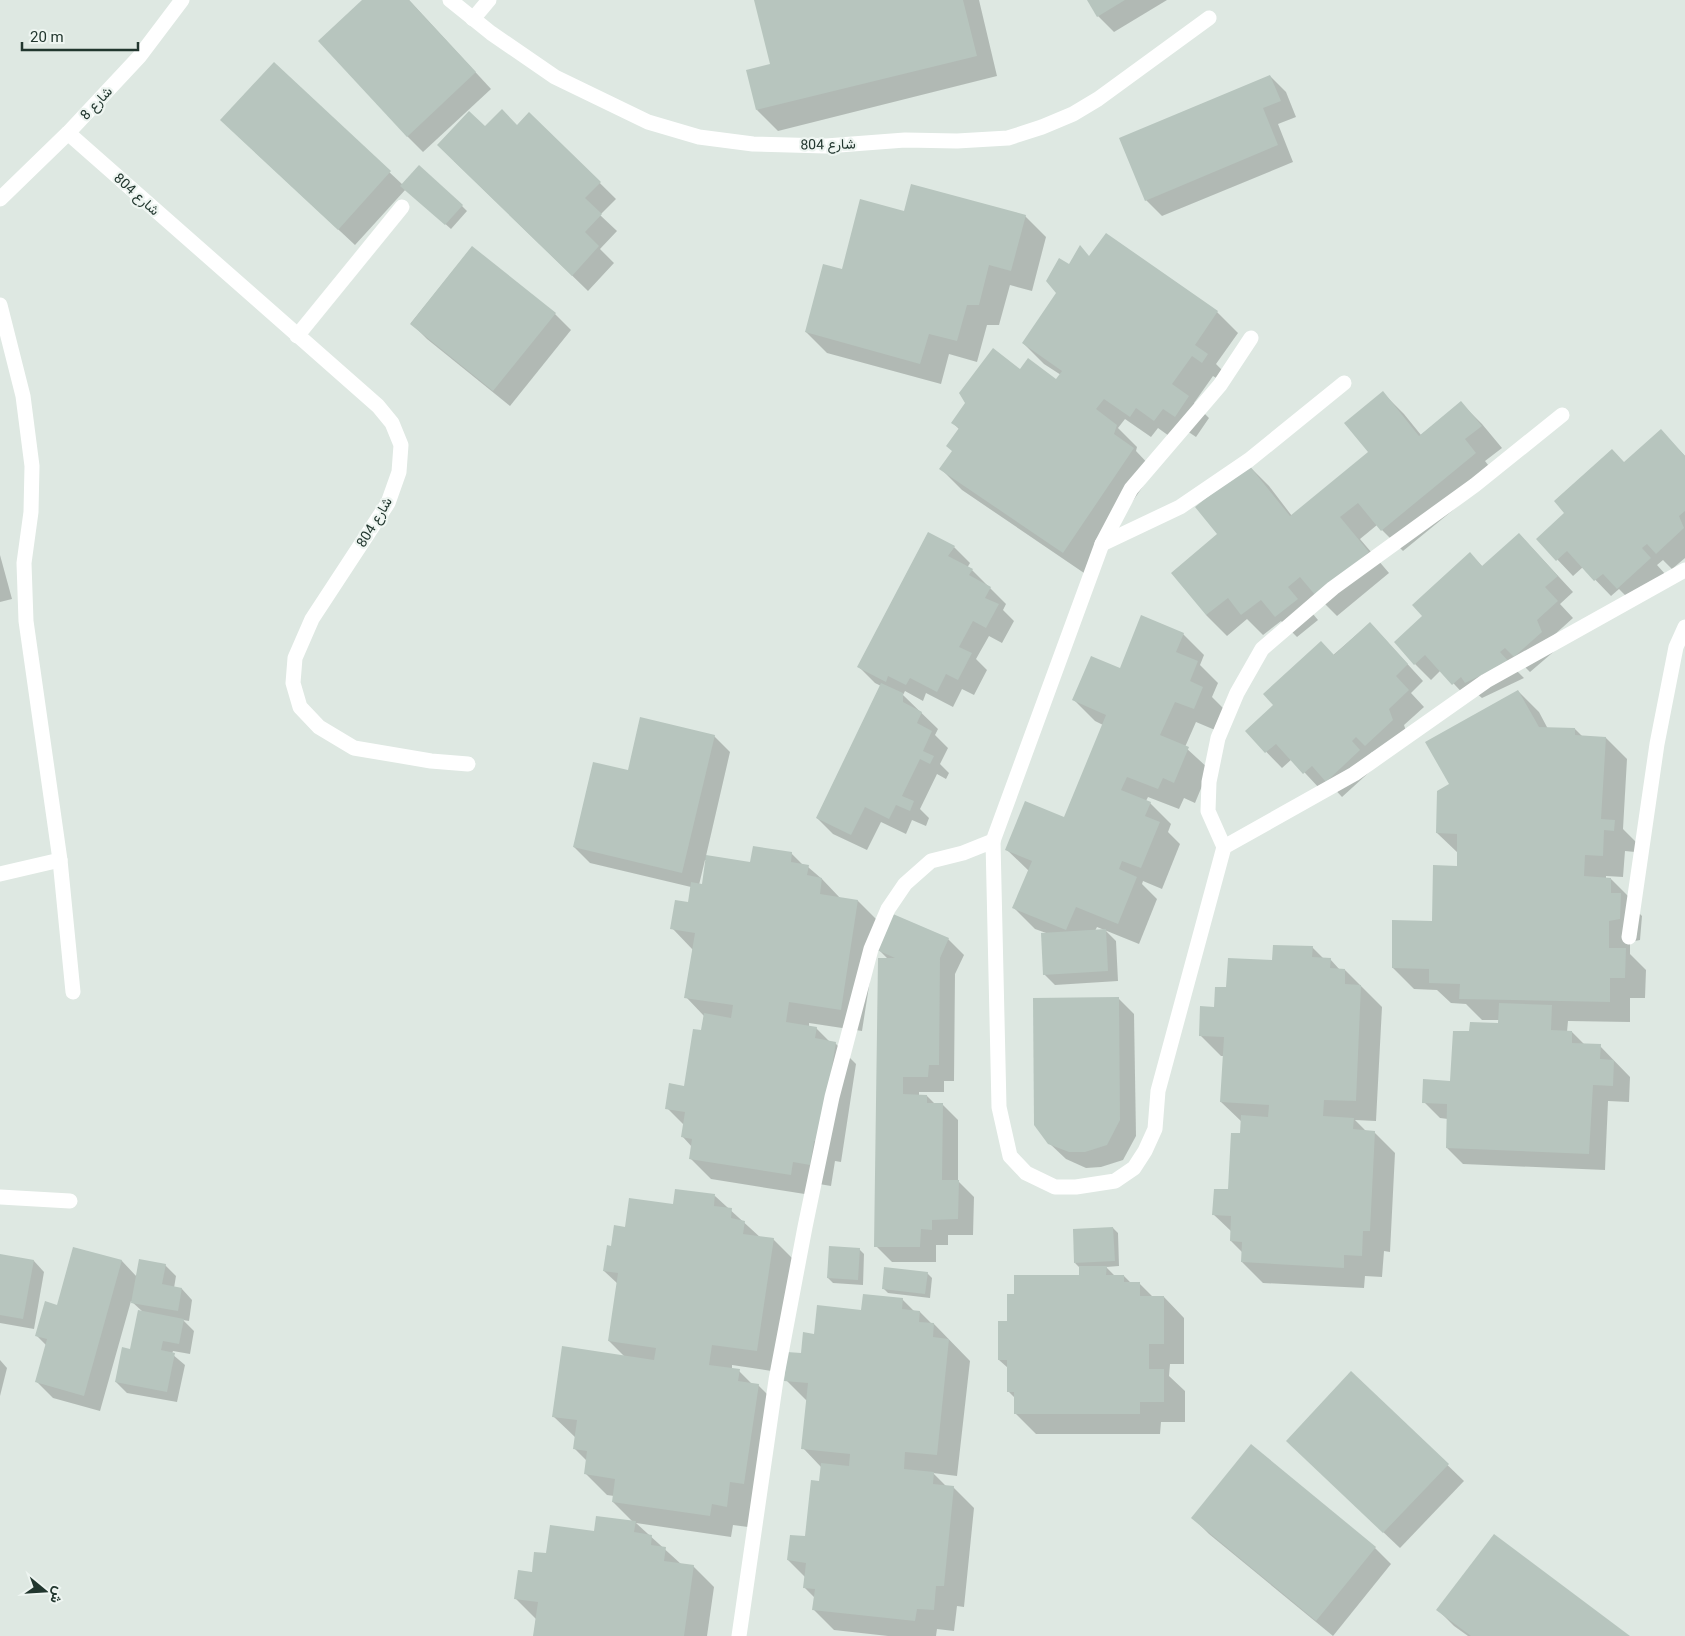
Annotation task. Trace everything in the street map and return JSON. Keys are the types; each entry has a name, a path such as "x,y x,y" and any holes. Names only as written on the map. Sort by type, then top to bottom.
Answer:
{"street":[{"name":"شارع 8","path":"0,198 68,133 140,57 182,0"},
{"name":"شارع 804","path":"450,0 491,33 555,77 648,122 699,137 753,144 826,146 905,140 957,141 1008,138 1042,127 1073,114 1098,99 1209,18"},
{"path":"474,19 489,0"},
{"name":"شارع 804","path":"68,133 378,406 392,423 401,445 399,472 388,503 312,619 295,658 293,683 300,707 319,727 354,748 422,760 468,764"},
{"path":"297,336 402,206"},
{"path":"0,305 23,396 32,466 31,512 24,563 26,622 60,860 72,992"},
{"path":"1251,338 1220,385 1131,489 1102,544 993,841 999,1107 1010,1156 1026,1173 1055,1187 1076,1187 1115,1181 1134,1168 1155,1129 1158,1091 1224,848 1208,811 1209,782 1218,738 1237,693 1262,649 1333,588 1475,485 1562,416"},
{"path":"1102,544 1180,507 1249,460 1344,383"},
{"path":"1224,848 1354,774 1486,681 1685,570"},
{"path":"1629,936 1657,744 1676,647 1685,627"},
{"path":"739,1636 776,1380 805,1227 832,1097 871,950 888,909 905,884 931,861 963,853 993,841"},
{"path":"0,874 60,860"},
{"path":"0,1196 70,1201"}],"building":[{"path":"362,0 409,0 476,72 407,137 318,41"},
{"path":"754,0 963,0 977,56 756,110 746,70 770,64"},
{"path":"1087,0 1125,0 1097,17"},
{"path":"274,62 391,171 338,230 220,120"},
{"path":"1270,75 1281,101 1263,108 1278,145 1145,201 1119,138"},
{"path":"502,109 517,125 529,112 601,182 585,198 602,214 585,232 599,246 572,276 437,145 469,111 485,126"},
{"path":"419,165 463,205 445,225 400,186"},
{"path":"911,184 1026,215 1011,271 989,265 979,305 967,305 957,341 929,334 920,364 805,332 823,264 842,269 860,199 904,211"},
{"path":"1106,233 1218,311 1195,345 1208,354 1202,363 1192,356 1172,384 1189,396 1175,417 1163,409 1154,421 1136,408 1130,417 1104,399 1096,409 1117,425 1114,434 1134,448 1063,553 939,469 952,451 946,446 959,428 951,423 965,403 959,393 993,348 1020,369 1028,358 1056,379 1062,371 1022,343 1056,293 1046,281 1059,258 1069,264 1080,245 1089,256"},
{"path":"472,246 556,313 493,391 410,324"},
{"path":"1383,391 1419,436 1461,401 1482,426 1465,439 1476,453 1381,531 1358,503 1340,517 1369,552 1316,596 1300,577 1288,587 1298,599 1275,617 1261,600 1241,615 1228,598 1206,615 1171,573 1217,534 1195,507 1248,464 1290,516 1368,452 1344,423"},
{"path":"1661,429 1685,456 1685,511 1679,516 1684,528 1656,554 1647,544 1642,548 1651,558 1617,589 1603,574 1594,581 1567,551 1556,561 1536,539 1564,513 1554,501 1612,449 1624,462"},
{"path":"928,532 955,546 948,556 973,569 969,575 991,587 985,598 999,604 986,628 973,621 959,647 972,653 958,680 946,674 937,692 910,678 906,685 888,676 886,682 857,667"},
{"path":"1519,533 1558,576 1545,587 1558,601 1537,620 1542,632 1514,657 1505,648 1500,652 1509,662 1465,683 1461,677 1452,685 1425,655 1414,665 1394,642 1422,616 1412,605 1470,552 1482,566"},
{"path":"1141,615 1184,633 1176,652 1198,661 1190,681 1203,687 1194,709 1175,702 1160,735 1189,747 1174,783 1163,778 1158,789 1127,777 1121,790 1151,802 1145,816 1160,822 1141,868 1122,861 1119,869 1137,877 1118,924 1076,907 1066,930 1012,908 1032,861 1005,850 1025,801 1064,817 1106,715 1072,700 1091,656 1120,668"},
{"path":"1370,622 1408,664 1396,676 1409,690 1389,709 1393,720 1365,746 1356,737 1352,741 1360,750 1326,782 1312,766 1303,774 1276,744 1265,753 1245,731 1273,705 1263,694 1321,641 1334,655"},
{"path":"881,683 903,693 903,702 922,712 917,723 932,731 923,751 934,756 930,764 920,759 902,796 914,801 910,811 896,805 889,819 865,807 851,835 816,818"},
{"path":"1518,690 1539,727 1575,728 1575,735 1606,737 1601,819 1615,820 1614,831 1604,830 1603,856 1585,855 1584,876 1611,878 1611,893 1621,893 1620,919 1609,921 1609,948 1626,948 1625,978 1610,978 1610,1002 1459,999 1460,984 1429,983 1429,969 1392,968 1392,920 1432,921 1433,865 1457,866 1457,834 1436,833 1437,791 1449,784 1425,742"},
{"path":"640,717 715,735 682,873 573,847 593,762 628,770"},
{"path":"753,846 792,852 791,862 809,865 807,875 822,878 820,894 858,900 841,1010 789,1002 786,1022 817,1027 815,1038 836,1042 820,1141 814,1141 810,1165 793,1162 791,1175 689,1159 692,1139 681,1137 685,1112 665,1109 669,1083 684,1086 693,1029 701,1030 704,1013 731,1018 733,1005 684,998 695,933 670,929 675,900 688,902 691,882 702,884 706,855 750,862"},
{"path":"893,914 949,938 940,958 939,1065 929,1065 928,1077 903,1077 903,1094 927,1095 927,1103 943,1103 942,1180 959,1180 958,1219 932,1220 932,1230 921,1229 920,1247 874,1247 878,958 895,958 877,950"},
{"path":"1106,929 1108,971 1043,975 1041,933"},
{"path":"1273,945 1313,946 1312,957 1331,958 1330,968 1345,969 1345,984 1361,985 1356,1101 1324,1100 1323,1116 1354,1118 1353,1129 1375,1131 1370,1231 1363,1231 1362,1256 1344,1255 1344,1268 1241,1262 1242,1242 1230,1241 1231,1216 1212,1215 1214,1189 1228,1189 1231,1133 1240,1133 1241,1115 1268,1117 1269,1105 1220,1102 1224,1037 1199,1036 1200,1006 1214,1007 1215,987 1226,987 1228,958 1272,960"},
{"path":"1119,997 1120,1120 1107,1145 1085,1152 1069,1152 1048,1144 1034,1125 1033,998"},
{"path":"1499,1003 1552,1005 1551,1030 1572,1031 1572,1043 1601,1044 1600,1059 1614,1060 1613,1086 1593,1085 1589,1154 1446,1148 1447,1104 1422,1103 1423,1079 1450,1081 1453,1031 1469,1031 1470,1022 1498,1023"},
{"path":"675,1189 715,1194 714,1206 732,1208 731,1218 745,1221 743,1234 774,1238 757,1351 712,1345 709,1365 740,1369 738,1381 759,1384 744,1484 730,1482 727,1507 712,1504 710,1516 612,1502 615,1479 584,1474 587,1451 573,1449 577,1420 552,1417 562,1346 654,1360 656,1348 608,1341 618,1273 603,1271 607,1245 611,1246 614,1225 625,1227 629,1198 673,1204"},
{"path":"1113,1227 1115,1261 1074,1263 1073,1229"},
{"path":"829,1246 860,1248 858,1280 827,1278"},
{"path":"73,1247 122,1260 84,1396 35,1382 47,1339 35,1336 45,1301 57,1305"},
{"path":"0,1254 34,1260 23,1319 0,1315"},
{"path":"139,1259 166,1264 162,1284 182,1288 178,1311 131,1303"},
{"path":"1079,1266 1107,1266 1106,1275 1124,1275 1124,1282 1140,1282 1140,1296 1164,1296 1164,1344 1149,1344 1149,1369 1164,1369 1164,1402 1140,1402 1140,1414 1014,1414 1014,1392 1007,1392 1007,1360 998,1360 998,1321 1007,1321 1007,1294 1014,1294 1014,1275 1079,1275"},
{"path":"884,1267 928,1272 925,1294 882,1289"},
{"path":"863,1294 903,1298 902,1309 920,1311 919,1322 934,1323 933,1337 949,1339 937,1455 905,1452 904,1469 934,1472 933,1484 954,1486 944,1586 936,1586 934,1610 917,1609 915,1621 812,1610 815,1589 803,1588 806,1563 787,1560 790,1535 805,1536 811,1480 819,1481 821,1463 849,1466 850,1454 801,1449 808,1383 784,1381 787,1352 801,1353 803,1332 814,1334 817,1305 861,1310"},
{"path":"138,1310 184,1319 179,1344 163,1341 161,1350 175,1353 167,1392 115,1382 122,1347 130,1349"},
{"path":"1351,1371 1449,1464 1383,1533 1286,1441"},
{"path":"1251,1444 1376,1547 1316,1621 1191,1518"},
{"path":"596,1516 636,1521 634,1532 652,1535 651,1545 666,1547 664,1561 694,1565 684,1636 533,1636 538,1602 514,1599 518,1570 532,1572 534,1552 546,1553 550,1525 594,1531"},
{"path":"1494,1534 1630,1636 1471,1636 1436,1610"}]}
